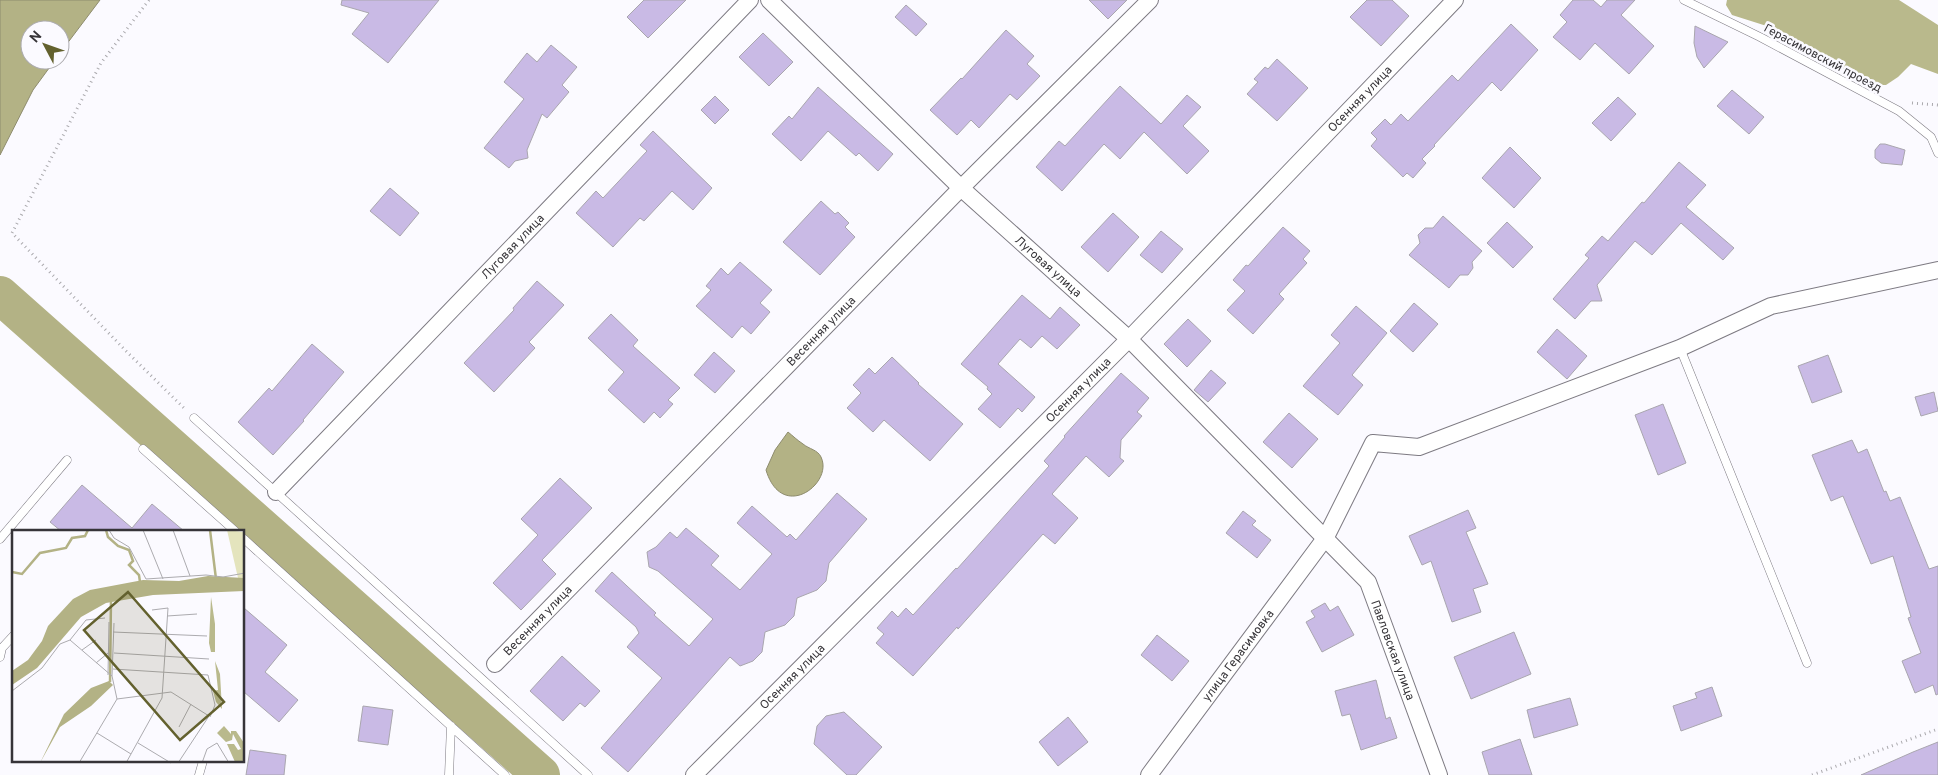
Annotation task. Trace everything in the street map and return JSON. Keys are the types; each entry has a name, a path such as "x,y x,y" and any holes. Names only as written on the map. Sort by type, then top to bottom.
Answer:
{"street":[{"name":"Луговая улица","path":"276,492 750,0"},
{"name":"Луговая улица","path":"769,0 961,188 1129,339 1326,537"},
{"name":"Весенняя улица","path":"495,664 961,188 1150,0"},
{"name":"Осенняя улица","path":"694,775 1129,339 1455,0"},
{"path":"1680,348 1771,306 1938,270"},
{"name":"улица Герасимовка","path":"1149,775 1326,537 1373,443 1419,447 1680,348"},
{"name":"Павловская улица","path":"1326,537 1368,582 1439,775"}],"lane":[{"name":"Герасимовский проезд","path":"1684,0 1760,37 1899,111 1931,137 1938,153"},
{"path":"1680,348 1807,663"},
{"path":"194,418 588,775"},
{"path":"143,449 234,530"},
{"path":"0,539 67,460"},
{"path":"245,541 505,775"},
{"path":"0,657 2,648 12,637"},
{"path":"449,775 451,726"},
{"path":"199,775 203,762"}],"path":[{"path":"149,0 102,63 12,233 194,418"},
{"path":"1812,775 1938,730"}],"green space":[{"path":"1727,0 1899,0 1938,25 1938,74 1911,64 1898,77 1886,85 1870,85 1773,28 1732,15 1726,5"}],"shaded area":[{"path":"0,0 100,0 70,40 70,20 20,20 20,70 48,70 33,90 0,155"},
{"path":"788,432 805,446 818,453 823,467 814,487 794,496 783,494 773,486 766,470 775,450"}],"building":[{"path":"342,0 439,0 388,63 352,34 369,13 341,5"},
{"path":"644,0 686,0 648,38 627,17"},
{"path":"1089,0 1127,0 1108,19"},
{"path":"1367,0 1392,0 1409,16 1381,46 1350,17"},
{"path":"1573,0 1593,0 1601,7 1607,0 1635,0 1621,15 1654,46 1629,74 1595,43 1580,60 1553,37 1567,22 1560,15"},
{"path":"906,5 927,24 916,36 895,17"},
{"path":"1511,24 1538,50 1501,91 1492,82 1422,159 1426,163 1413,178 1407,173 1403,177 1371,146 1377,139 1371,133 1385,119 1391,125 1401,114 1408,121 1452,75 1458,81"},
{"path":"1695,26 1728,42 1704,68 1697,57 1694,43"},
{"path":"1006,30 1034,56 1027,64 1040,76 1017,100 1010,94 979,128 971,120 957,135 930,110 962,79"},
{"path":"763,33 793,62 769,86 739,57"},
{"path":"551,45 577,67 562,85 569,92 547,118 542,114 527,150 528,158 515,161 509,168 484,148 524,99 504,82 527,53 537,62"},
{"path":"1277,59 1308,88 1277,121 1247,94 1258,82 1254,79 1265,67 1268,69"},
{"path":"1120,86 1161,124 1187,95 1201,107 1183,126 1209,151 1187,174 1144,132 1120,159 1104,144 1062,191 1036,167 1059,141 1065,146"},
{"path":"818,87 893,154 878,171 859,153 856,156 828,131 801,161 772,134 789,116 792,119"},
{"path":"1732,90 1764,117 1749,134 1717,106"},
{"path":"715,96 729,110 715,124 701,110"},
{"path":"1618,97 1636,114 1611,141 1592,123"},
{"path":"653,131 712,188 693,210 672,191 644,221 640,218 613,247 576,213 596,191 603,198 647,151 640,145"},
{"path":"1880,144 1905,150 1902,165 1881,163 1875,158 1875,150"},
{"path":"1510,147 1541,178 1514,208 1482,178"},
{"path":"1679,162 1706,185 1686,207 1734,248 1723,260 1681,223 1652,255 1635,241 1597,285 1602,301 1591,301 1575,319 1553,299 1589,258 1585,255 1602,236 1608,241"},
{"path":"390,188 419,213 400,236 370,211"},
{"path":"821,201 835,214 838,212 849,223 845,227 855,237 820,275 783,242"},
{"path":"1113,213 1139,237 1108,272 1081,247"},
{"path":"1443,216 1482,251 1472,262 1473,268 1468,275 1460,275 1449,288 1409,255 1420,243 1418,235 1425,228 1433,228"},
{"path":"1507,222 1533,247 1513,268 1487,243"},
{"path":"1283,227 1310,251 1303,259 1307,263 1279,294 1284,299 1253,334 1227,310 1245,291 1233,280"},
{"path":"1161,231 1183,249 1162,273 1140,255"},
{"path":"740,262 772,290 760,303 770,312 751,334 742,326 732,338 696,306 711,290 706,286 721,268 728,275"},
{"path":"537,281 564,305 529,342 535,348 494,392 464,363 514,310 513,308"},
{"path":"1022,295 1050,319 1060,307 1080,325 1057,349 1042,336 1031,348 1020,339 998,364 1035,397 1022,412 1018,408 1000,428 978,409 992,394 987,389 988,387 961,364"},
{"path":"1414,303 1438,324 1413,352 1390,331"},
{"path":"1356,306 1387,333 1352,375 1363,385 1338,415 1303,386 1340,343 1331,335"},
{"path":"611,314 638,340 633,346 680,388 668,400 673,404 660,418 654,412 644,423 608,390 624,372 588,338"},
{"path":"1188,319 1211,341 1187,367 1164,344"},
{"path":"1557,329 1587,356 1567,379 1537,352"},
{"path":"312,344 344,372 273,455 238,422 269,388 272,391"},
{"path":"714,352 735,371 715,393 694,375"},
{"path":"1828,355 1842,392 1812,403 1798,366"},
{"path":"892,357 918,384 963,424 930,461 884,420 873,432 847,408 861,393 853,385 869,368 875,374"},
{"path":"1211,370 1226,383 1208,402 1194,390"},
{"path":"1121,373 1149,398 1137,412 1142,416 1121,440 1120,458 1124,461 1109,477 1086,456 1052,494 1078,518 1055,544 1043,534 913,676 876,643 884,634 877,628 892,611 898,617 906,608 913,615 1049,466 1044,461"},
{"path":"1934,392 1938,411 1921,416 1915,397"},
{"path":"1663,404 1686,463 1658,475 1635,415"},
{"path":"1289,413 1318,439 1292,468 1263,442"},
{"path":"1852,440 1858,453 1867,449 1884,492 1886,491 1890,501 1900,497 1929,569 1938,566 1938,694 1936,695 1933,685 1915,693 1902,661 1921,653 1908,618 1911,617 1893,556 1871,564 1843,496 1831,501 1812,455"},
{"path":"560,478 592,508 542,560 556,574 521,610 493,583 538,535 521,519"},
{"path":"82,485 132,528 152,504 183,530 60,530 50,522"},
{"path":"837,493 867,519 829,563 826,581 817,590 797,598 794,616 785,625 765,632 762,652 753,661 740,666 730,657 628,772 601,748 662,678 627,647 639,633 636,627 595,591 612,572 656,613 654,615 689,646 713,619 658,571 649,567 647,552 656,547 670,532 677,538 686,528 719,556 711,565 740,590 772,554 737,523 752,506 787,537 790,534 796,540"},
{"path":"1468,510 1476,528 1466,532 1488,584 1473,589 1481,612 1452,622 1431,561 1422,565 1409,536"},
{"path":"1243,511 1256,521 1252,525 1271,540 1257,558 1226,533"},
{"path":"1325,603 1330,611 1338,606 1354,635 1322,652 1306,622 1315,617 1311,611"},
{"path":"245,609 287,645 265,672 298,700 279,722 245,693"},
{"path":"1514,632 1531,674 1471,699 1454,657"},
{"path":"1157,635 1189,661 1172,681 1141,655"},
{"path":"562,656 600,691 585,707 580,703 563,721 530,691"},
{"path":"1376,680 1386,719 1390,717 1397,738 1361,750 1350,714 1342,716 1335,691"},
{"path":"1712,687 1722,716 1681,731 1673,706 1697,698 1695,693"},
{"path":"1570,698 1578,725 1534,738 1527,710"},
{"path":"363,706 393,710 388,745 358,741"},
{"path":"844,712 882,747 856,775 847,775 814,744 817,726 826,716"},
{"path":"1068,717 1088,742 1058,766 1039,742"},
{"path":"1520,739 1532,775 1489,775 1482,752"},
{"path":"1938,742 1938,775 1861,775 1913,752"},
{"path":"250,750 286,755 284,775 246,775"}],"waterway":[{"path":"0,295 541,775"}]}
